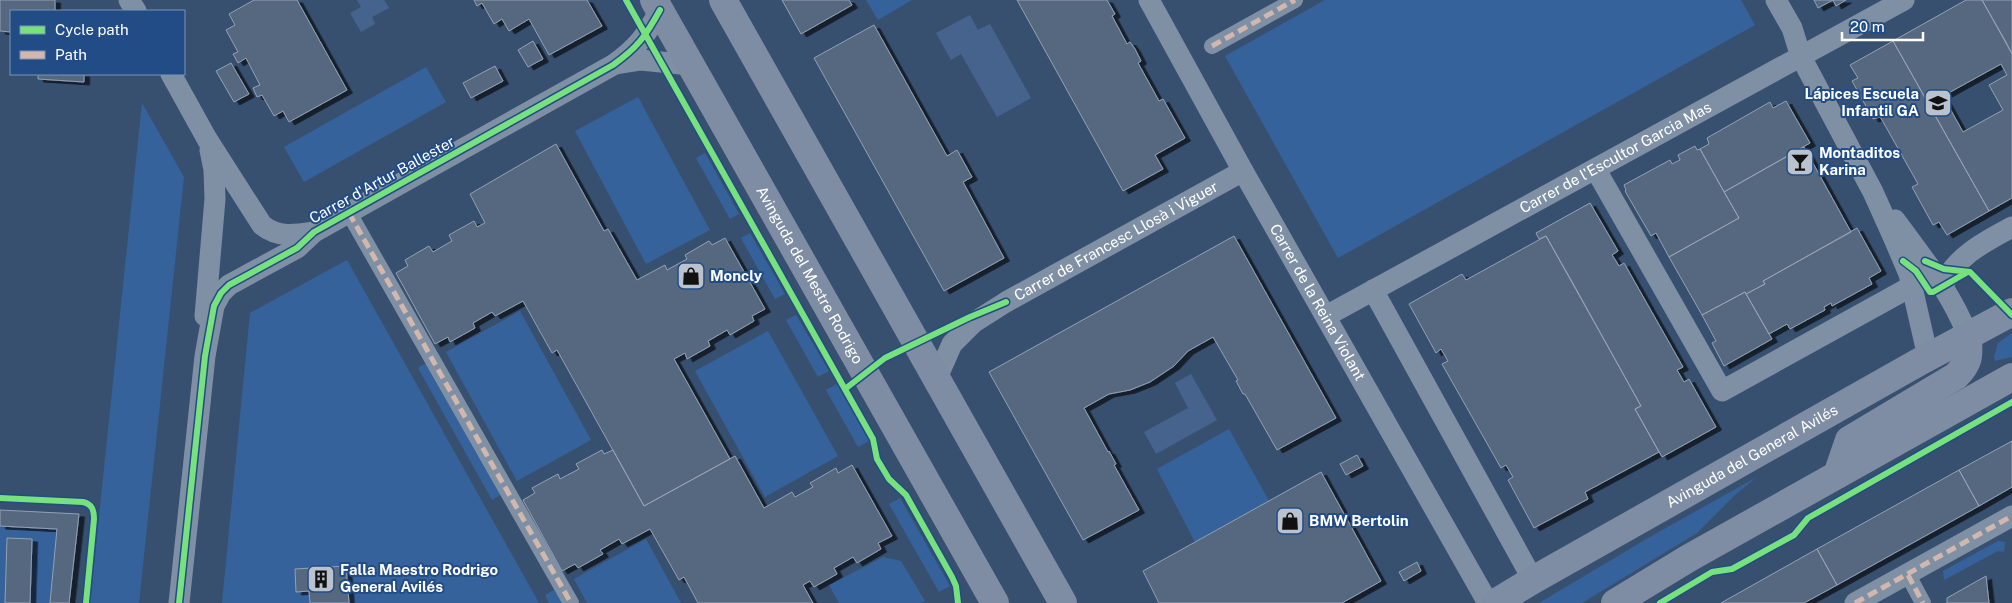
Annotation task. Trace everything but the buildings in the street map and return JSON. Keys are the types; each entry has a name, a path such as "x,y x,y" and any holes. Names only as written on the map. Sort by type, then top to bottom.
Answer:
{"main road":[{"path":"723,0 1063,603"},
{"name":"Avinguda del Mestre Rodrigo","path":"657,5 995,603"},
{"name":"Avinguda del General Avilés","path":"1494,603 1928,357 2012,312"},
{"path":"1837,475 1849,440 1956,376 1966,365 1969,355 1968,336"},
{"path":"1614,603 1689,558 2012,377"}],"street":[{"name":"Carrer de la Reina Violant","path":"1149,0 1243,171 1488,603"},
{"path":"1212,46 1295,0"},
{"path":"1776,0 1792,28 1801,57 1873,192 1909,274 1928,357"},
{"name":"Carrer de l'Escultor Garcia Mas","path":"1326,316 1904,0"},
{"name":"Carrer d'Artur Ballester","path":"179,603 205,356 214,306 221,293 229,285 297,248 314,232 613,65 639,45 646,36 657,5"},
{"name":"Carrer d'Artur Ballester","path":"613,65 642,60 691,65"},
{"name":"Carrer d'Artur Ballester","path":"172,75 207,138 262,225 270,232 291,236 314,232"},
{"name":"Carrer d'Artur Ballester","path":"205,356 204,320 216,183 207,138"},
{"path":"1596,170 1722,391 1912,286"},
{"name":"Carrer de Francesc Llosà i Viguer","path":"936,380 952,344 973,323 1006,302 1243,171"},
{"path":"1873,192 1943,286 1952,300 1968,336"},
{"name":"Carrer d'Artur Ballester","path":"349,213 571,603"},
{"path":"1943,286 1948,273 1962,259 2012,227"},
{"path":"1373,290 1533,580"},
{"path":"1855,603 2012,516"},
{"path":"1908,575 1923,603"}],"shaded area":[{"path":"357,0 384,0 389,8 372,17 375,24 361,32 350,13 361,7"},
{"path":"866,0 912,0 878,20"},
{"path":"1325,0 1741,0 1755,25 1338,258 1225,56"},
{"path":"970,15 978,30 990,24 1031,98 997,117 961,54 951,60 936,33"},
{"path":"426,67 446,102 304,182 284,147"},
{"path":"638,97 710,230 646,264 575,131"},
{"path":"142,103 184,177 139,603 90,603"},
{"path":"705,153 739,214 730,219 696,158"},
{"path":"750,233 785,294 775,299 741,238"},
{"path":"347,260 539,603 222,603 250,313"},
{"path":"520,311 591,440 517,481 446,352"},
{"path":"796,315 829,371 818,377 786,320"},
{"path":"768,331 838,456 765,497 695,371"},
{"path":"2012,333 2012,357 1995,361 1994,357 1998,343"},
{"path":"427,362 502,494 492,500 418,368"},
{"path":"1191,374 1217,420 1156,454 1144,432 1188,408 1175,383"},
{"path":"837,384 869,441 858,447 826,390"},
{"path":"1229,429 1269,501 1195,542 1157,469"},
{"path":"1757,477 1736,494 1697,533 1582,603 1539,603 1648,538"},
{"path":"900,498 950,586 939,592 889,504"},
{"path":"0,510 79,514 69,603 0,603"},
{"path":"646,539 681,603 587,603 574,579"},
{"path":"1998,541 2005,542 2004,552 1998,551 1944,580 1943,571"},
{"path":"883,557 901,561 925,601 920,603 839,603 829,585"},
{"path":"554,590 562,603 549,603 545,595"}],"marked path":[{"path":"1212,46 1295,0"},
{"path":"349,213 571,603"},
{"path":"1855,603 2012,516"},
{"path":"1908,575 1923,603"}],"cycle path":[{"path":"626,0 873,439 877,459 889,479 906,495 952,577 956,586 958,603"},
{"path":"179,603 205,356 214,306 221,293 229,285 297,248 314,232 613,65 629,53 640,41 660,10"},
{"path":"1903,261 1916,271 1930,292 1966,273"},
{"path":"1925,261 1944,269 1970,272 2012,315"},
{"path":"845,389 885,358 970,317 1006,302"},
{"path":"1660,603 1712,572 1732,569 1794,535 1808,518 2012,402"},
{"path":"0,498 83,502 90,506 93,510 94,519 86,603"}],"place":[{"name":"Lápices Escuela Infantil GA","path":"1938,103"},
{"name":"Montaditos Karina","path":"1800,162"},
{"name":"Moncly","path":"691,276"},
{"name":"BMW Bertolin","path":"1290,521"},
{"name":"Falla Maestro Rodrigo General Avilés","path":"321,579"}]}
